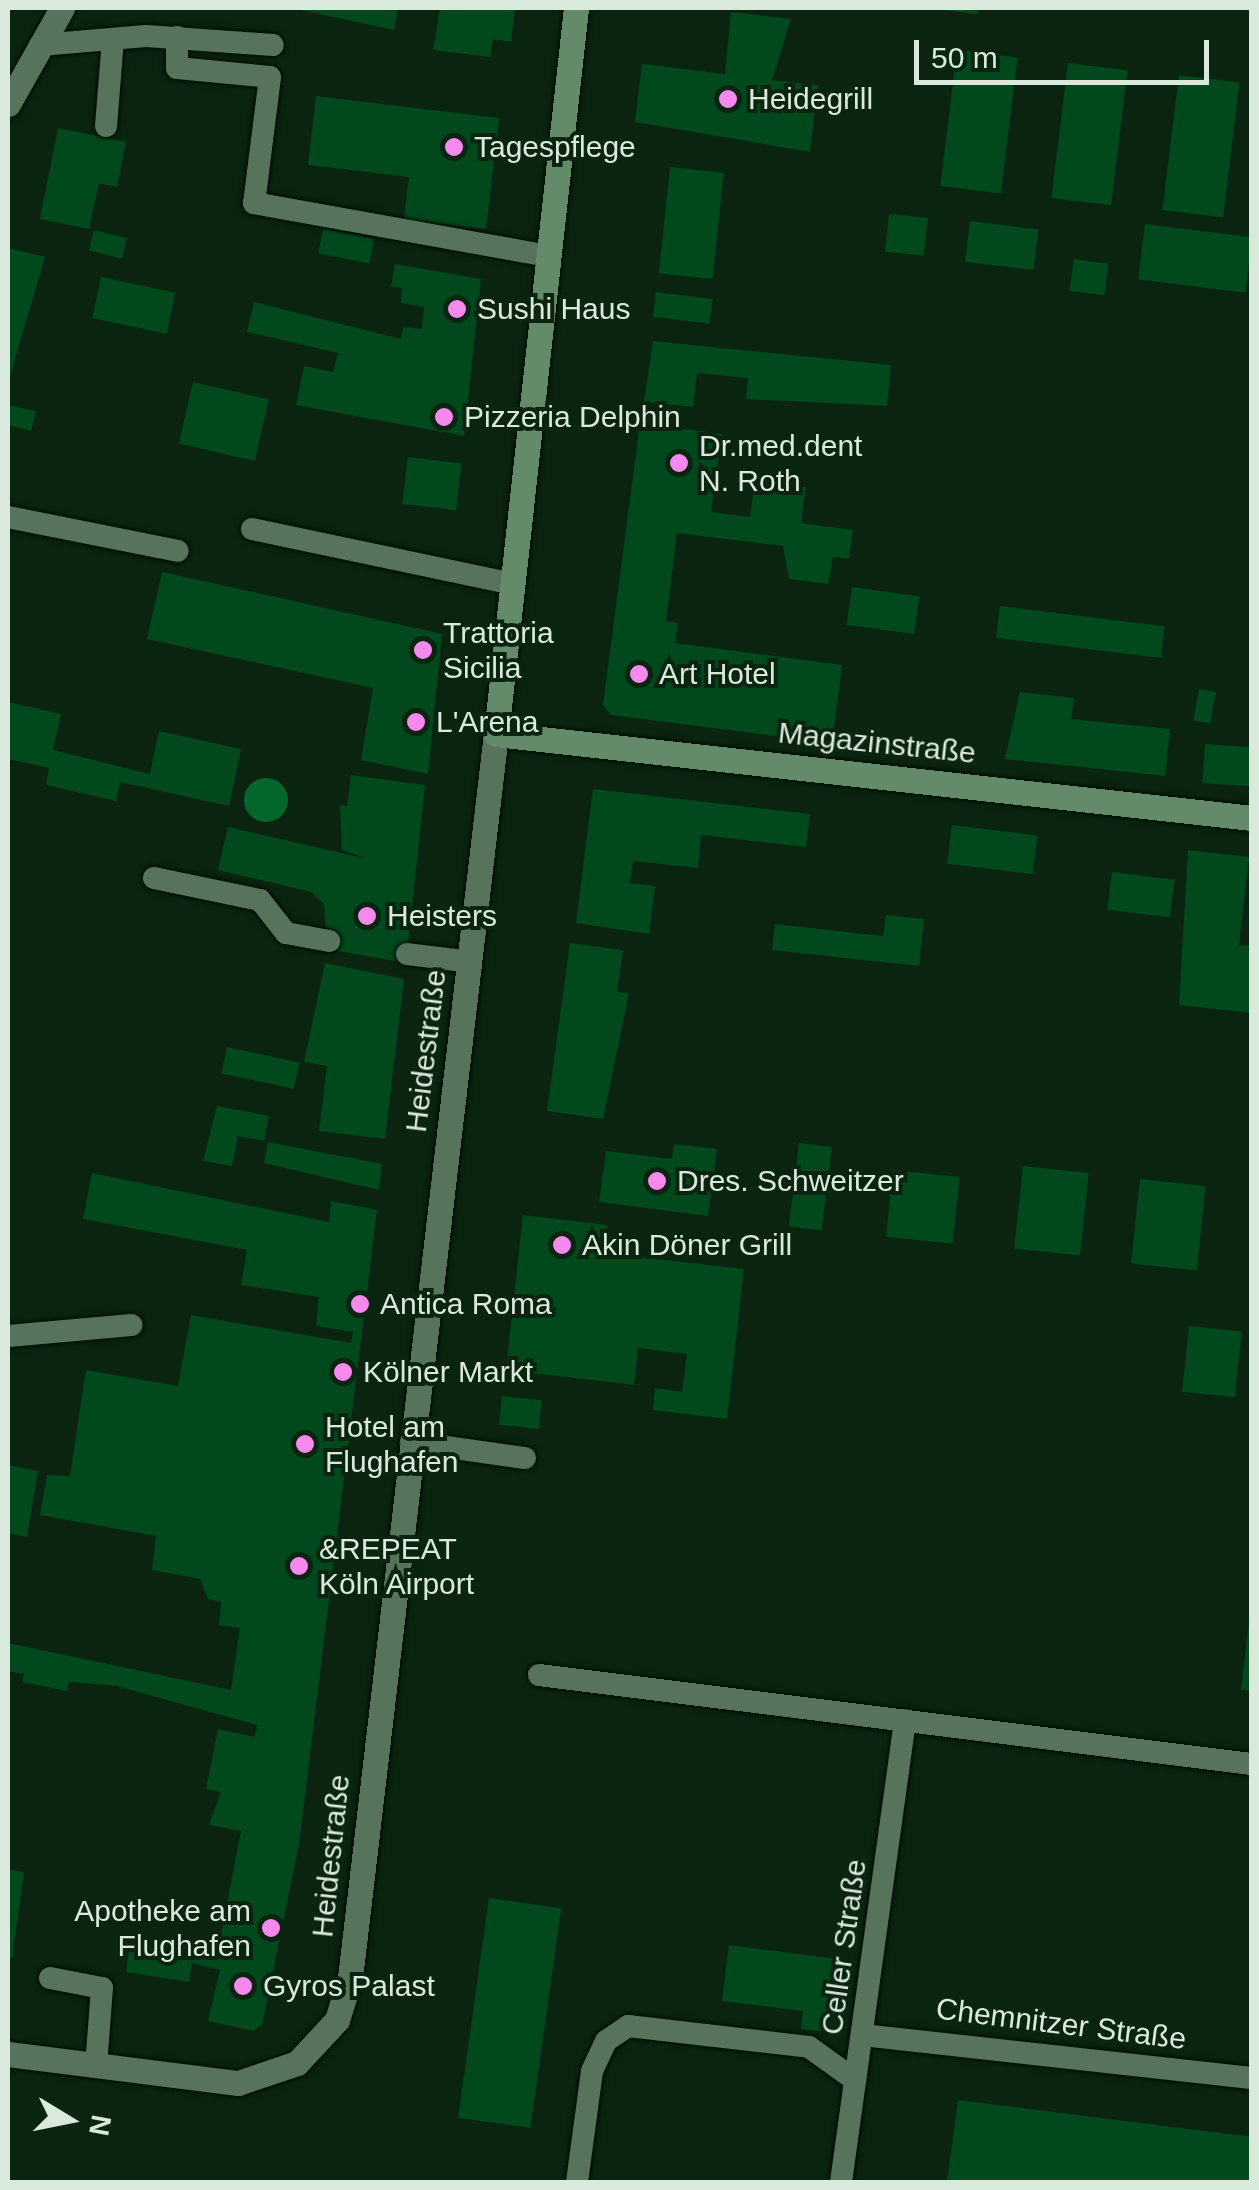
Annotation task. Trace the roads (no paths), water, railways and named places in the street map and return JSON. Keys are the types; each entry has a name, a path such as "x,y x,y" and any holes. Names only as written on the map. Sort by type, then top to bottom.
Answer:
{"main road":[{"name":"Heidestraße","path":"496,734 576,8"},
{"name":"Magazinstraße","path":"496,734 1252,818"}],"street":[{"path":"8,104 16,75 62,8"},
{"name":"Heidestraße","path":"96,2066 238,2083 278,2074 317,2050 350,1978 496,734"},
{"path":"8,2054 96,2066"}],"lane":[{"path":"40,45 177,37 273,45"},
{"path":"177,37 176,68 270,77 254,203 549,256"},
{"path":"106,126 113,38"},
{"path":"8,517 178,551"},
{"path":"252,529 513,584"},
{"path":"154,878 260,900 286,933 328,941"},
{"path":"407,954 470,962"},
{"path":"8,1336 132,1325"},
{"path":"412,1442 525,1458"},
{"path":"539,1675 1252,1764"},
{"name":"Celler Straße","path":"841,2182 906,1720"},
{"path":"50,1978 102,1988 96,2066"},
{"path":"577,2182 592,2071 606,2041 628,2026 809,2047 855,2080"},
{"name":"Chemnitzer Straße","path":"862,2035 1252,2078"}],"place":[{"name":"Heidegrill","path":"728,99"},
{"name":"Tagespflege","path":"454,147"},
{"name":"Sushi Haus","path":"457,309"},
{"name":"Pizzeria Delphin","path":"444,417"},
{"name":"Dr.med.dent N. Roth","path":"679,463"},
{"name":"Trattoria Sicilia","path":"423,650"},
{"name":"Art Hotel","path":"639,674"},
{"name":"L'Arena","path":"416,722"},
{"name":"Heisters","path":"367,916"},
{"name":"Dres. Schweitzer","path":"657,1181"},
{"name":"Akin Döner Grill","path":"562,1245"},
{"name":"Antica Roma","path":"360,1304"},
{"name":"Kölner Markt","path":"343,1372"},
{"name":"Hotel am Flughafen","path":"305,1444"},
{"name":"&REPEAT Köln Airport","path":"299,1566"},
{"name":"Apotheke am Flughafen","path":"271,1928"},
{"name":"Gyros Palast","path":"243,1986"}]}
